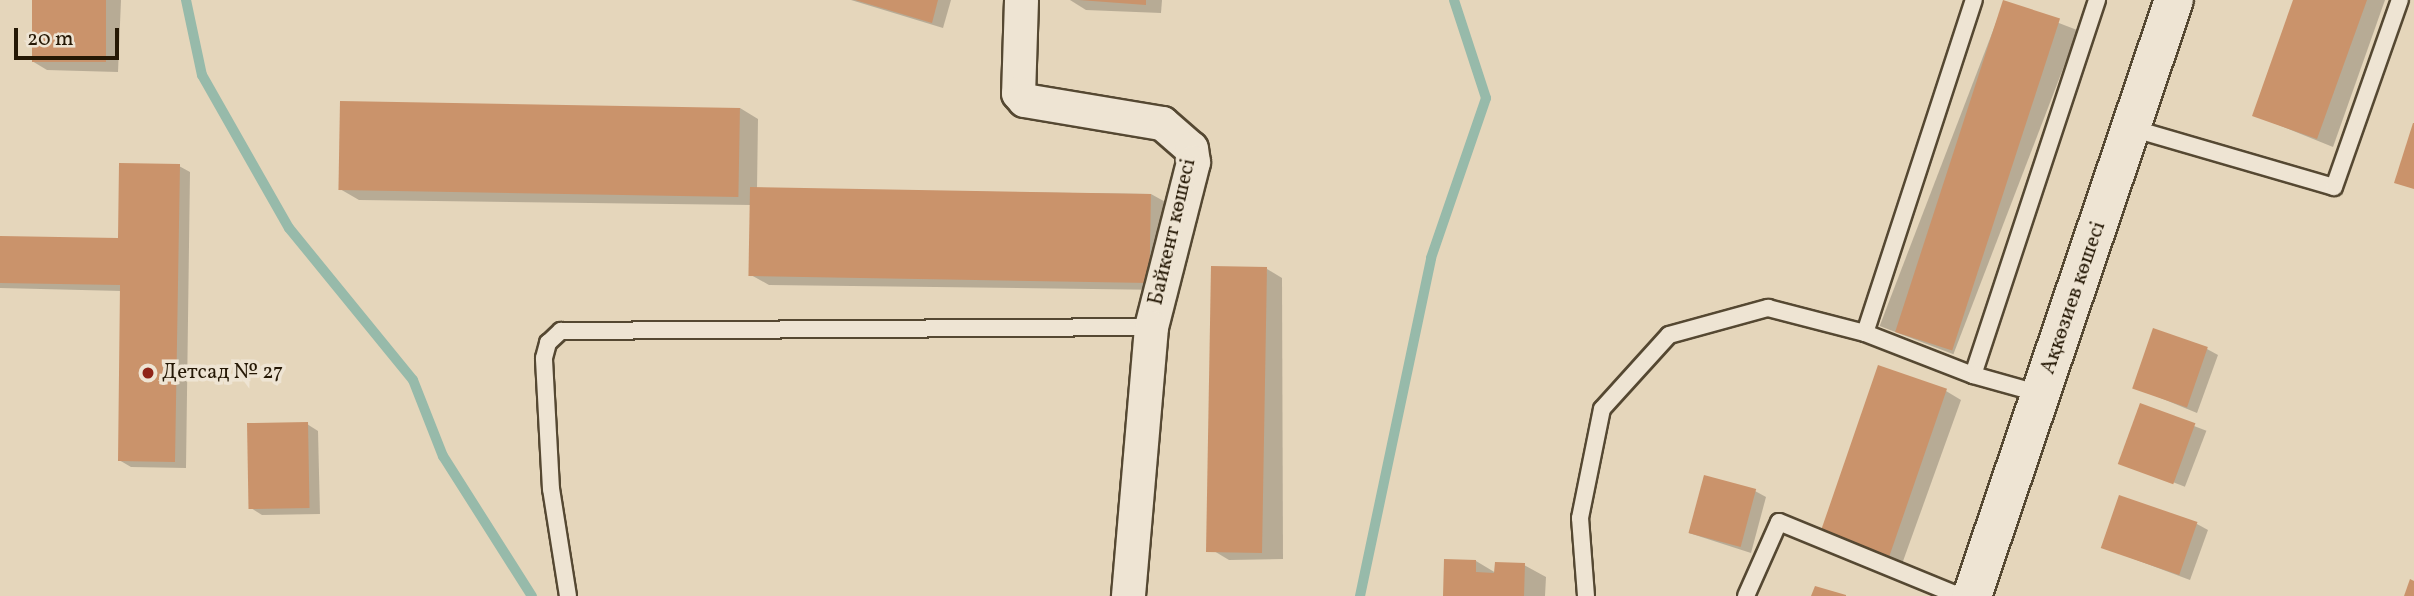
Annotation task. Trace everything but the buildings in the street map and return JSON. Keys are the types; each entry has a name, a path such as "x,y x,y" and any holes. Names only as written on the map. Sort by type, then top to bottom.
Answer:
{"main road":[{"name":"Ақкөзиев көшесі","path":"1972,596 2131,128 2170,1"}],"street":[{"name":"Байкент көшесі","path":"1021,0 1018,93 1024,100 1162,123 1191,148 1193,162 1151,327 1128,596"}],"lane":[{"path":"1865,333 1974,0"},
{"path":"1973,375 2097,0"},
{"path":"2131,128 2334,187 2400,0"},
{"path":"1586,596 1580,518 1602,409 1669,335 1768,308 1865,333 1973,375 2041,394"},
{"path":"568,596 551,489 544,358 548,343 561,331 1151,327"},
{"path":"1746,596 1779,522 1959,596"}],"waterway":[{"path":"186,0 202,75 289,228 413,380 443,456 532,596"},
{"path":"1360,596 1431,258 1486,98 1454,0"}],"place":[{"name":"Детсад № 27","path":"148,373"}]}
